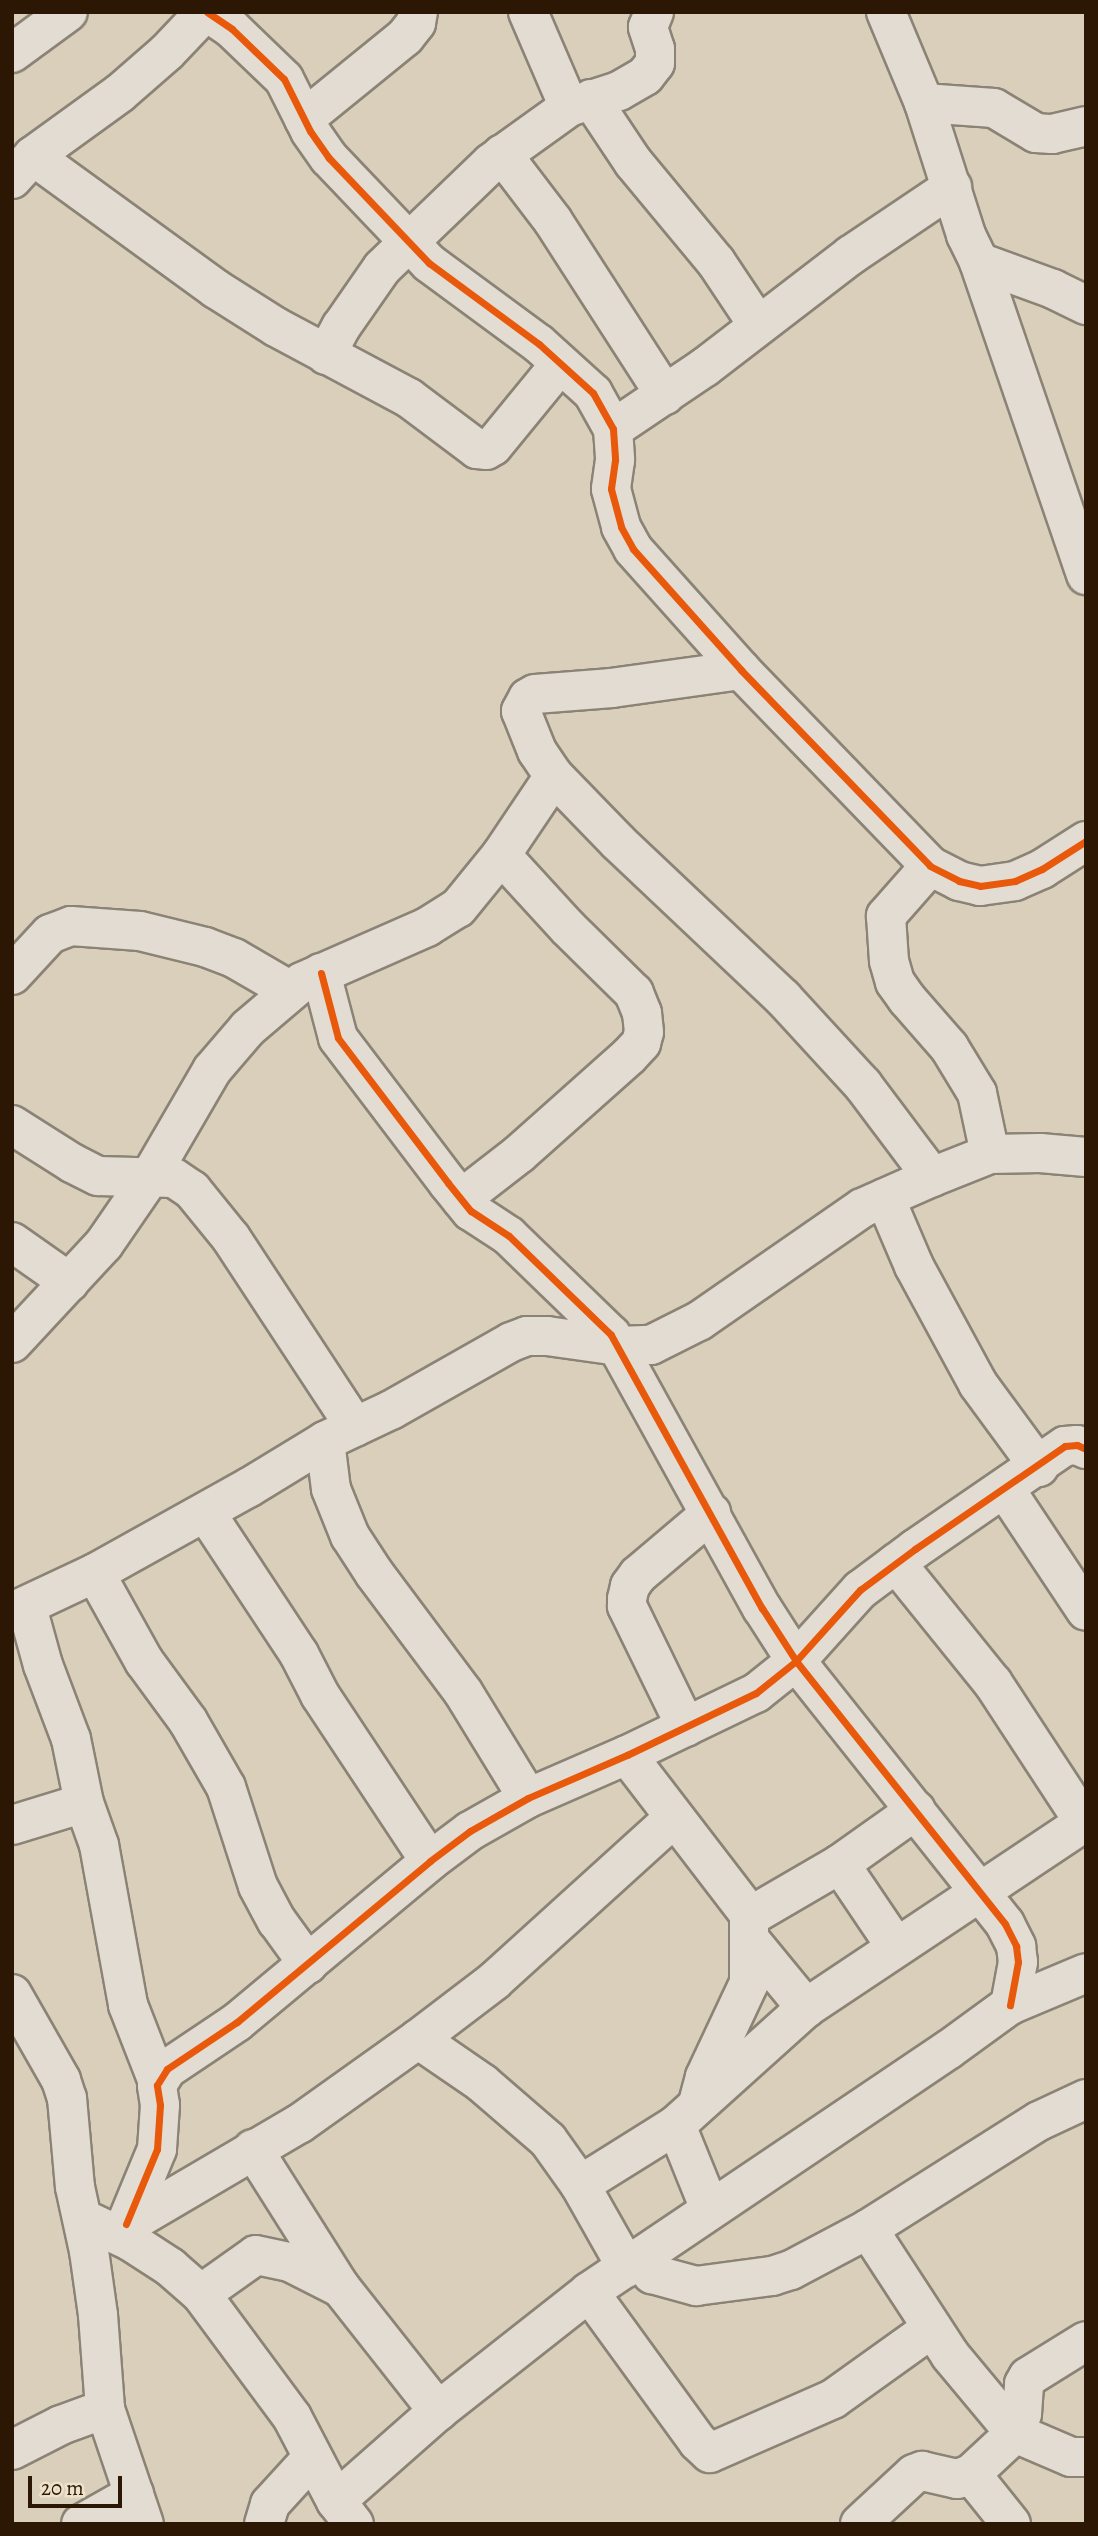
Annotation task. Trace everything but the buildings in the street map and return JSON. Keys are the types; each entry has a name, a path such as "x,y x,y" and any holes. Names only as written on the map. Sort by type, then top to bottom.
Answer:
{"street":[{"path":"12,53 68,12"},
{"path":"560,364 500,439 490,449 481,450 409,398 326,355 23,168 120,93 167,52 206,12 232,29 284,79 304,119 329,158 429,263 538,344 593,393 613,429 615,460 611,489 621,527 633,549 741,670 930,866 959,881 980,886 1015,881 1042,869 1086,841"},
{"path":"304,119 405,37 416,23 418,12"},
{"path":"528,12 580,103 701,242 758,325"},
{"path":"886,12 924,103 966,234 1079,523 1086,575"},
{"path":"326,355 361,295 408,242 502,154 580,103 635,84 652,69 655,49 649,27 651,13"},
{"path":"924,103 994,108 1037,132 1052,134 1086,126"},
{"path":"502,154 553,221 665,395"},
{"path":"613,429 665,395 851,255 952,187"},
{"path":"979,262 1053,289 1086,305"},
{"path":"741,670 676,681 531,696 522,707 525,724 544,765 618,842 783,998 863,1085 932,1177"},
{"path":"12,1343 104,1244 148,1180 212,1070 248,1028 305,981 438,922 466,901 554,776"},
{"path":"461,1199 520,1154 629,1056 641,1043 645,1032 642,1013 634,993 500,855"},
{"path":"930,866 886,916 889,961 895,982 906,999 949,1047 977,1093 990,1154"},
{"path":"12,975 50,934 71,926 140,931 205,947 305,981 338,1038 461,1199 476,1215 509,1236 537,1261 572,1298 598,1319 618,1346 762,1608 796,1661 1005,1924 1016,1946 1018,1962 1010,2005"},
{"path":"12,1125 90,1173 148,1180 174,1178 181,1181 210,1211 340,1434 331,1489 350,1536 463,1692 528,1798"},
{"path":"81,2524 139,2509 106,2409 98,2315 107,2225 157,2148 160,2105 158,2082 128,2005 99,1845 84,1803 71,1739 20,1610 206,1513 340,1434 511,1342 527,1336 641,1347 668,1339 785,1264 838,1223 932,1177 990,1154 1040,1153 1083,1162"},
{"path":"885,1198 914,1266 978,1384 1039,1467"},
{"path":"12,1242 69,1282"},
{"path":"158,2082 167,2069 237,2022 429,1861 470,1831 528,1798 627,1755 756,1693 796,1661 860,1590 896,1563 1068,1445 1086,1449"},
{"path":"1005,1489 1086,1611"},
{"path":"206,1513 299,1654 320,1695 429,1861"},
{"path":"686,1727 627,1606 627,1599 638,1575 710,1513"},
{"path":"580,2185 687,2114 806,2008 1085,1823 993,1683 896,1563"},
{"path":"95,1573 133,1643 188,1721 226,1787 258,1886 276,1921 308,1964"},
{"path":"627,1755 737,1895 750,1929 806,2008"},
{"path":"12,1825 84,1803"},
{"path":"750,1929 916,1810"},
{"path":"107,2225 299,2124 418,2039 494,1981 674,1818"},
{"path":"840,1864 896,1948"},
{"path":"710,2209 687,2114 745,1995 749,1983 750,1929"},
{"path":"12,1994 61,2080 68,2098 75,2188 107,2225 170,2267 201,2294 267,2379 292,2417 312,2458 345,2512 438,2411 589,2292 948,2050 1010,2005 1086,1973"},
{"path":"418,2039 482,2083 534,2125 580,2185 634,2264 656,2275 696,2286 772,2276 791,2270 867,2229 1039,2121 1086,2099"},
{"path":"253,2149 341,2287 438,2411"},
{"path":"867,2229 950,2355 1015,2433 1071,2457 1086,2457"},
{"path":"201,2294 247,2260 260,2255 290,2262 341,2287"},
{"path":"589,2292 698,2442 710,2453 833,2399 932,2328"},
{"path":"860,2524 914,2474 922,2471 957,2479 971,2474 1015,2433 1022,2414 1024,2384 1028,2377 1086,2341"},
{"path":"12,2450 61,2426 106,2409"},
{"path":"264,2524 270,2504 312,2458"},
{"path":"971,2474 1011,2524"}],"cycle path":[{"path":"207,12 232,29 284,79 310,131 329,158 429,263 539,344 593,393 613,429 615,460 611,489 621,527 633,549 741,670 930,866 959,881 980,886 1015,881 1042,869 1086,841"},
{"path":"321,973 338,1038 471,1211 509,1236 611,1335 762,1608 796,1661 1005,1924 1016,1946 1018,1962 1010,2005"},
{"path":"126,2224 157,2149 160,2105 157,2085 167,2069 237,2022 430,1861 470,1831 528,1798 627,1755 756,1693 796,1661 860,1590 915,1549 1065,1446 1077,1445 1086,1449"}]}
